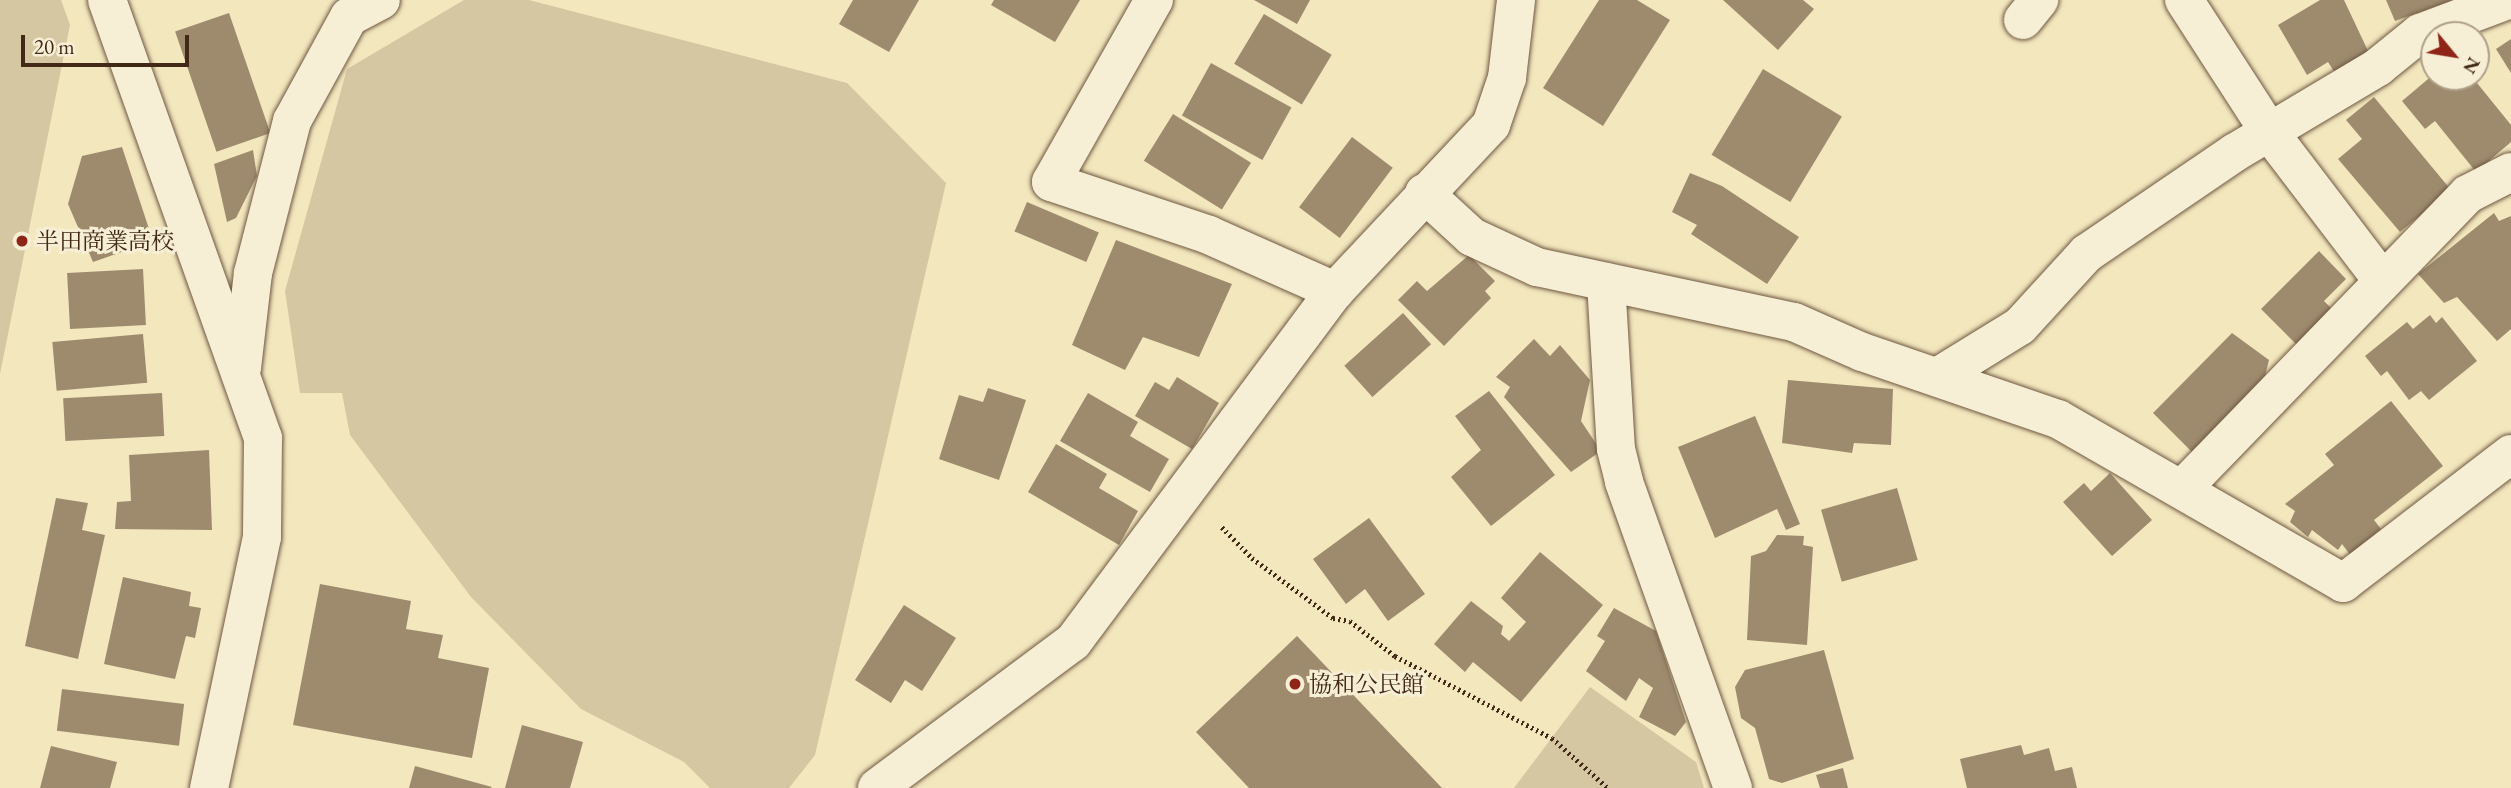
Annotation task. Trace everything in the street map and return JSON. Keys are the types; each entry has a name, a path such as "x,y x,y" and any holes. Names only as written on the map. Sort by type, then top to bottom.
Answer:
{"street":[{"path":"107,0 263,438 262,537 209,788"},
{"path":"242,374 253,273 292,121 349,17 381,0"},
{"path":"1154,0 1051,182 1209,235 1335,292"},
{"path":"877,788 1073,642 1335,292 1424,193 1491,125 1507,78 1516,0"},
{"path":"2184,0 2270,133 2382,280"},
{"path":"1940,376 2020,326 2087,253 2270,133 2378,67 2420,33 2508,0"},
{"path":"2183,488 2468,194 2511,172"},
{"path":"1424,193 1472,237 1537,267 1794,322 1862,352 1940,376 2058,419 2183,488 2343,583 2511,454"},
{"path":"1606,282 1616,449 1624,482 1733,788"}],"path":[{"path":"1188,490 1252,558 1333,618 1350,621 1395,656 1552,738 1608,788"}],"shaded area":[{"name":"半田商業高校","path":"0,0 61,0 70,25 0,374"},
{"path":"464,0 529,0 847,83 946,183 815,755 789,788 710,788 684,762 581,709 471,597 350,435 342,393 300,393 285,291 347,69"},
{"path":"1590,687 1696,762 1704,788 1514,788"}],"building":[{"path":"853,0 919,0 889,52 839,24"},
{"path":"994,0 1080,0 1055,42 991,5"},
{"path":"1254,0 1310,0 1297,24"},
{"path":"1599,0 1637,0 1670,20 1603,126 1543,88"},
{"path":"1723,0 1803,0 1814,9 1778,50"},
{"path":"2320,0 2344,0 2369,53 2335,73 2328,62 2307,75 2278,25"},
{"path":"2386,0 2453,0 2395,21"},
{"path":"229,13 270,133 216,152 175,32"},
{"path":"1264,14 1332,55 1302,104 1234,64"},
{"path":"2511,39 2511,73 2496,49"},
{"path":"1211,63 1291,108 1262,160 1182,115"},
{"path":"1763,69 1842,116 1790,202 1711,155"},
{"path":"2420,86 2420,91 2484,91 2511,125 2511,142 2476,172 2435,121 2425,129 2402,101"},
{"path":"2374,97 2451,190 2400,232 2338,159 2362,139 2346,120"},
{"path":"1173,114 1251,163 1222,209 1144,161"},
{"path":"1352,137 1393,168 1340,238 1299,207"},
{"path":"122,147 153,241 93,262 68,204 82,156"},
{"path":"253,150 257,176 236,218 227,222 214,164"},
{"path":"1690,173 1722,186 1799,237 1767,284 1691,234 1697,225 1672,212"},
{"path":"1027,202 1099,232 1086,262 1014,231"},
{"path":"2494,213 2499,221 2511,216 2511,329 2497,341 2457,297 2444,303 2418,274"},
{"path":"1116,240 1232,284 1199,357 1143,337 1125,370 1072,345"},
{"path":"2319,251 2346,279 2324,301 2333,310 2297,345 2261,309"},
{"path":"1469,255 1495,281 1485,291 1491,298 1444,346 1398,300 1417,281 1427,291"},
{"path":"143,269 146,325 70,329 67,273"},
{"path":"1403,313 1431,344 1372,397 1344,366"},
{"path":"2430,315 2436,323 2442,317 2477,361 2429,400 2421,391 2409,400 2387,371 2381,376 2365,356 2407,322 2413,329"},
{"path":"2232,333 2269,360 2265,376 2193,453 2153,413"},
{"path":"143,334 147,383 57,391 52,342"},
{"path":"1534,339 1550,356 1560,345 1590,380 1581,421 1601,451 1571,472 1504,397 1510,387 1496,377"},
{"path":"1177,377 1219,403 1192,449 1135,416 1155,382 1169,390"},
{"path":"1788,380 1893,389 1891,445 1854,443 1852,453 1782,443"},
{"path":"988,388 1026,400 999,480 939,459 959,395 983,402"},
{"path":"1489,391 1555,475 1491,526 1451,477 1481,450 1455,416"},
{"path":"162,393 164,436 65,441 63,398"},
{"path":"1088,393 1138,422 1130,436 1169,459 1150,492 1060,441"},
{"path":"2391,401 2443,466 2374,520 2381,529 2351,556 2342,544 2338,550 2312,530 2308,537 2290,522 2295,511 2285,504 2334,465 2325,454"},
{"path":"1755,416 1800,524 1786,530 1777,509 1715,538 1678,447"},
{"path":"1056,444 1107,474 1099,488 1138,511 1119,545 1028,492"},
{"path":"209,450 212,530 115,529 117,502 131,501 129,455"},
{"path":"2110,473 2152,520 2112,556 2063,502 2084,483 2091,491"},
{"path":"1897,488 1918,560 1842,582 1821,510"},
{"path":"56,498 88,503 82,530 105,535 78,659 25,646"},
{"path":"1369,518 1425,594 1388,621 1365,589 1346,604 1313,559"},
{"path":"1777,535 1804,536 1803,545 1813,547 1807,645 1747,640 1751,556 1766,551"},
{"path":"1540,552 1603,605 1521,702 1473,662 1465,672 1434,644 1471,601 1503,626 1501,634 1509,641 1526,622 1501,598"},
{"path":"123,577 191,592 189,606 201,608 195,638 186,636 175,679 104,664"},
{"path":"320,584 411,601 406,629 443,635 438,658 489,668 472,758 293,725"},
{"path":"904,605 956,638 922,691 905,680 891,703 855,680"},
{"path":"1614,608 1656,631 1686,722 1675,736 1639,717 1653,688 1639,678 1626,701 1586,671 1605,641 1597,636"},
{"name":"協和公民館","path":"1297,636 1442,788 1249,788 1196,732"},
{"path":"1824,650 1854,759 1782,783 1769,779 1755,728 1741,718 1735,687 1745,670"},
{"path":"62,689 184,704 179,746 57,731"},
{"path":"522,725 583,742 570,788 505,788"},
{"path":"2021,745 2024,755 2049,748 2055,771 2072,767 2077,788 1967,788 1960,759"},
{"path":"51,746 117,762 110,788 40,788"},
{"path":"415,766 492,787 409,788"},
{"path":"1843,768 1848,788 1820,788 1816,775"}],"place":[{"name":"半田商業高校","path":"22,241"},
{"name":"協和公民館","path":"1295,684"}]}
